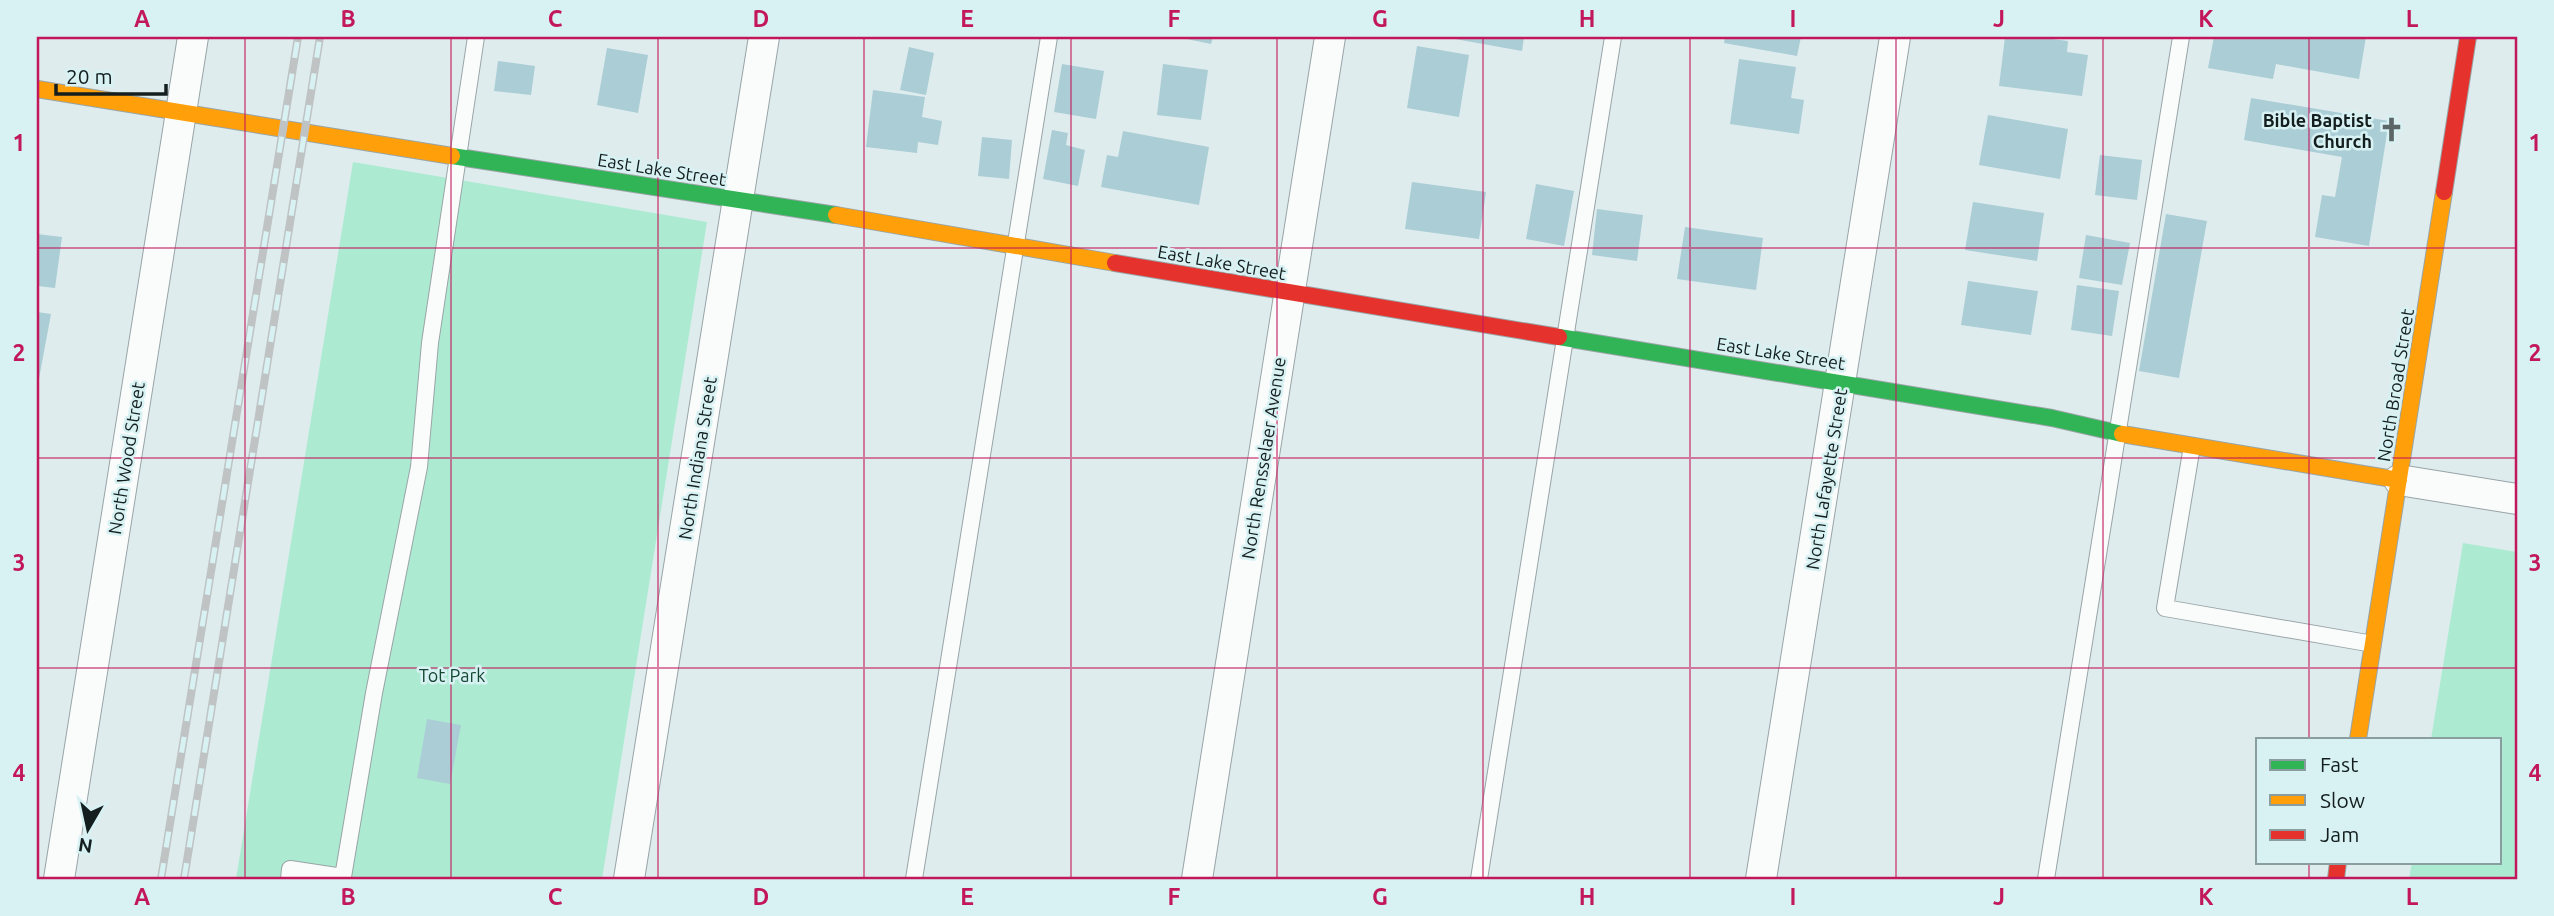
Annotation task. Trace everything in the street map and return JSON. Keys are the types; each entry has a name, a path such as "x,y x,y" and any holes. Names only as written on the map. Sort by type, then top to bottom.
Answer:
{"street":[{"name":"North Wood Street","path":"59,879 193,37"},
{"name":"North Indiana Street","path":"629,879 764,37"},
{"name":"North Rensselaer Avenue","path":"1197,879 1330,37"},
{"name":"North Lafayette Street","path":"1761,879 1895,37"},
{"name":"North Broad Street","path":"2358,738 2468,37"},
{"name":"East Lake Street","path":"37,89 738,200 2052,418 2192,446 2399,480"},
{"path":"2399,480 2517,499"}],"lane":[{"path":"289,879 290,869 343,878 374,693 419,467 430,343 476,37"},
{"path":"914,879 1049,37"},
{"path":"1479,879 1613,37"},
{"path":"2046,879 2180,37"},
{"path":"2192,446 2165,608 2373,644"}],"green space":[{"name":"Tot Park","path":"353,162 707,222 602,879 236,879"},
{"path":"2463,543 2517,552 2517,879 2409,879 2412,864 2502,864 2502,738 2431,738"}],"building":[{"path":"1177,37 1213,37 1211,44"},
{"path":"1444,37 1524,37 1522,51"},
{"path":"1725,37 1801,37 1797,56 1724,43"},
{"path":"2005,37 2068,41 2067,52 2088,55 2082,96 1999,86"},
{"path":"2214,37 2366,37 2359,79 2276,64 2273,79 2208,68"},
{"path":"1417,46 1469,55 1459,117 1407,108"},
{"path":"909,47 934,53 926,95 900,90"},
{"path":"607,48 648,55 638,113 597,105"},
{"path":"1739,59 1796,67 1791,98 1804,100 1799,134 1730,124"},
{"path":"498,61 535,66 531,95 494,91"},
{"path":"1062,64 1104,71 1096,119 1054,112"},
{"path":"1163,64 1208,70 1201,120 1157,115"},
{"path":"873,90 925,97 922,117 942,121 938,145 918,142 917,153 866,147"},
{"path":"2251,98 2389,121 2369,246 2315,237 2322,195 2335,197 2342,157 2244,140"},
{"path":"1988,115 2068,129 2060,179 1979,165"},
{"path":"1052,130 1068,133 1066,145 1085,150 1078,186 1043,179"},
{"path":"1123,131 1209,147 1199,205 1101,187 1107,155 1118,157"},
{"path":"982,137 1012,140 1009,179 978,176"},
{"path":"2100,155 2142,160 2137,200 2095,195"},
{"path":"1412,182 1486,192 1479,239 1405,229"},
{"path":"1536,184 1574,191 1564,246 1526,239"},
{"path":"1973,202 2044,213 2037,261 1965,250"},
{"path":"1597,209 1643,215 1637,261 1592,255"},
{"path":"2166,214 2207,221 2179,378 2139,371"},
{"path":"1685,227 1763,238 1756,290 1677,279"},
{"path":"37,234 62,237 55,288 37,286"},
{"path":"2086,235 2130,243 2122,285 2079,278"},
{"path":"1968,281 2038,291 2031,335 1961,325"},
{"path":"2077,285 2119,291 2112,336 2071,330"},
{"path":"37,312 51,314 38,384 37,384"},
{"path":"427,719 461,725 450,784 417,778"}],"railway":[{"path":"161,879 298,37"},
{"path":"184,879 320,37"}],"traffic: fast":[{"path":"452,156 836,215"},
{"path":"1559,337 2052,418 2122,434"}],"traffic: slow":[{"path":"37,89 452,156"},
{"path":"2358,738 2444,192"},
{"path":"836,215 1115,263"},
{"path":"2122,434 2399,480"}],"traffic: jam":[{"path":"2444,192 2468,37"},
{"path":"1115,263 1559,337"},
{"path":"2336,879 2338,864"}],"place":[{"name":"Bible Baptist Church","path":"2392,130"}]}
